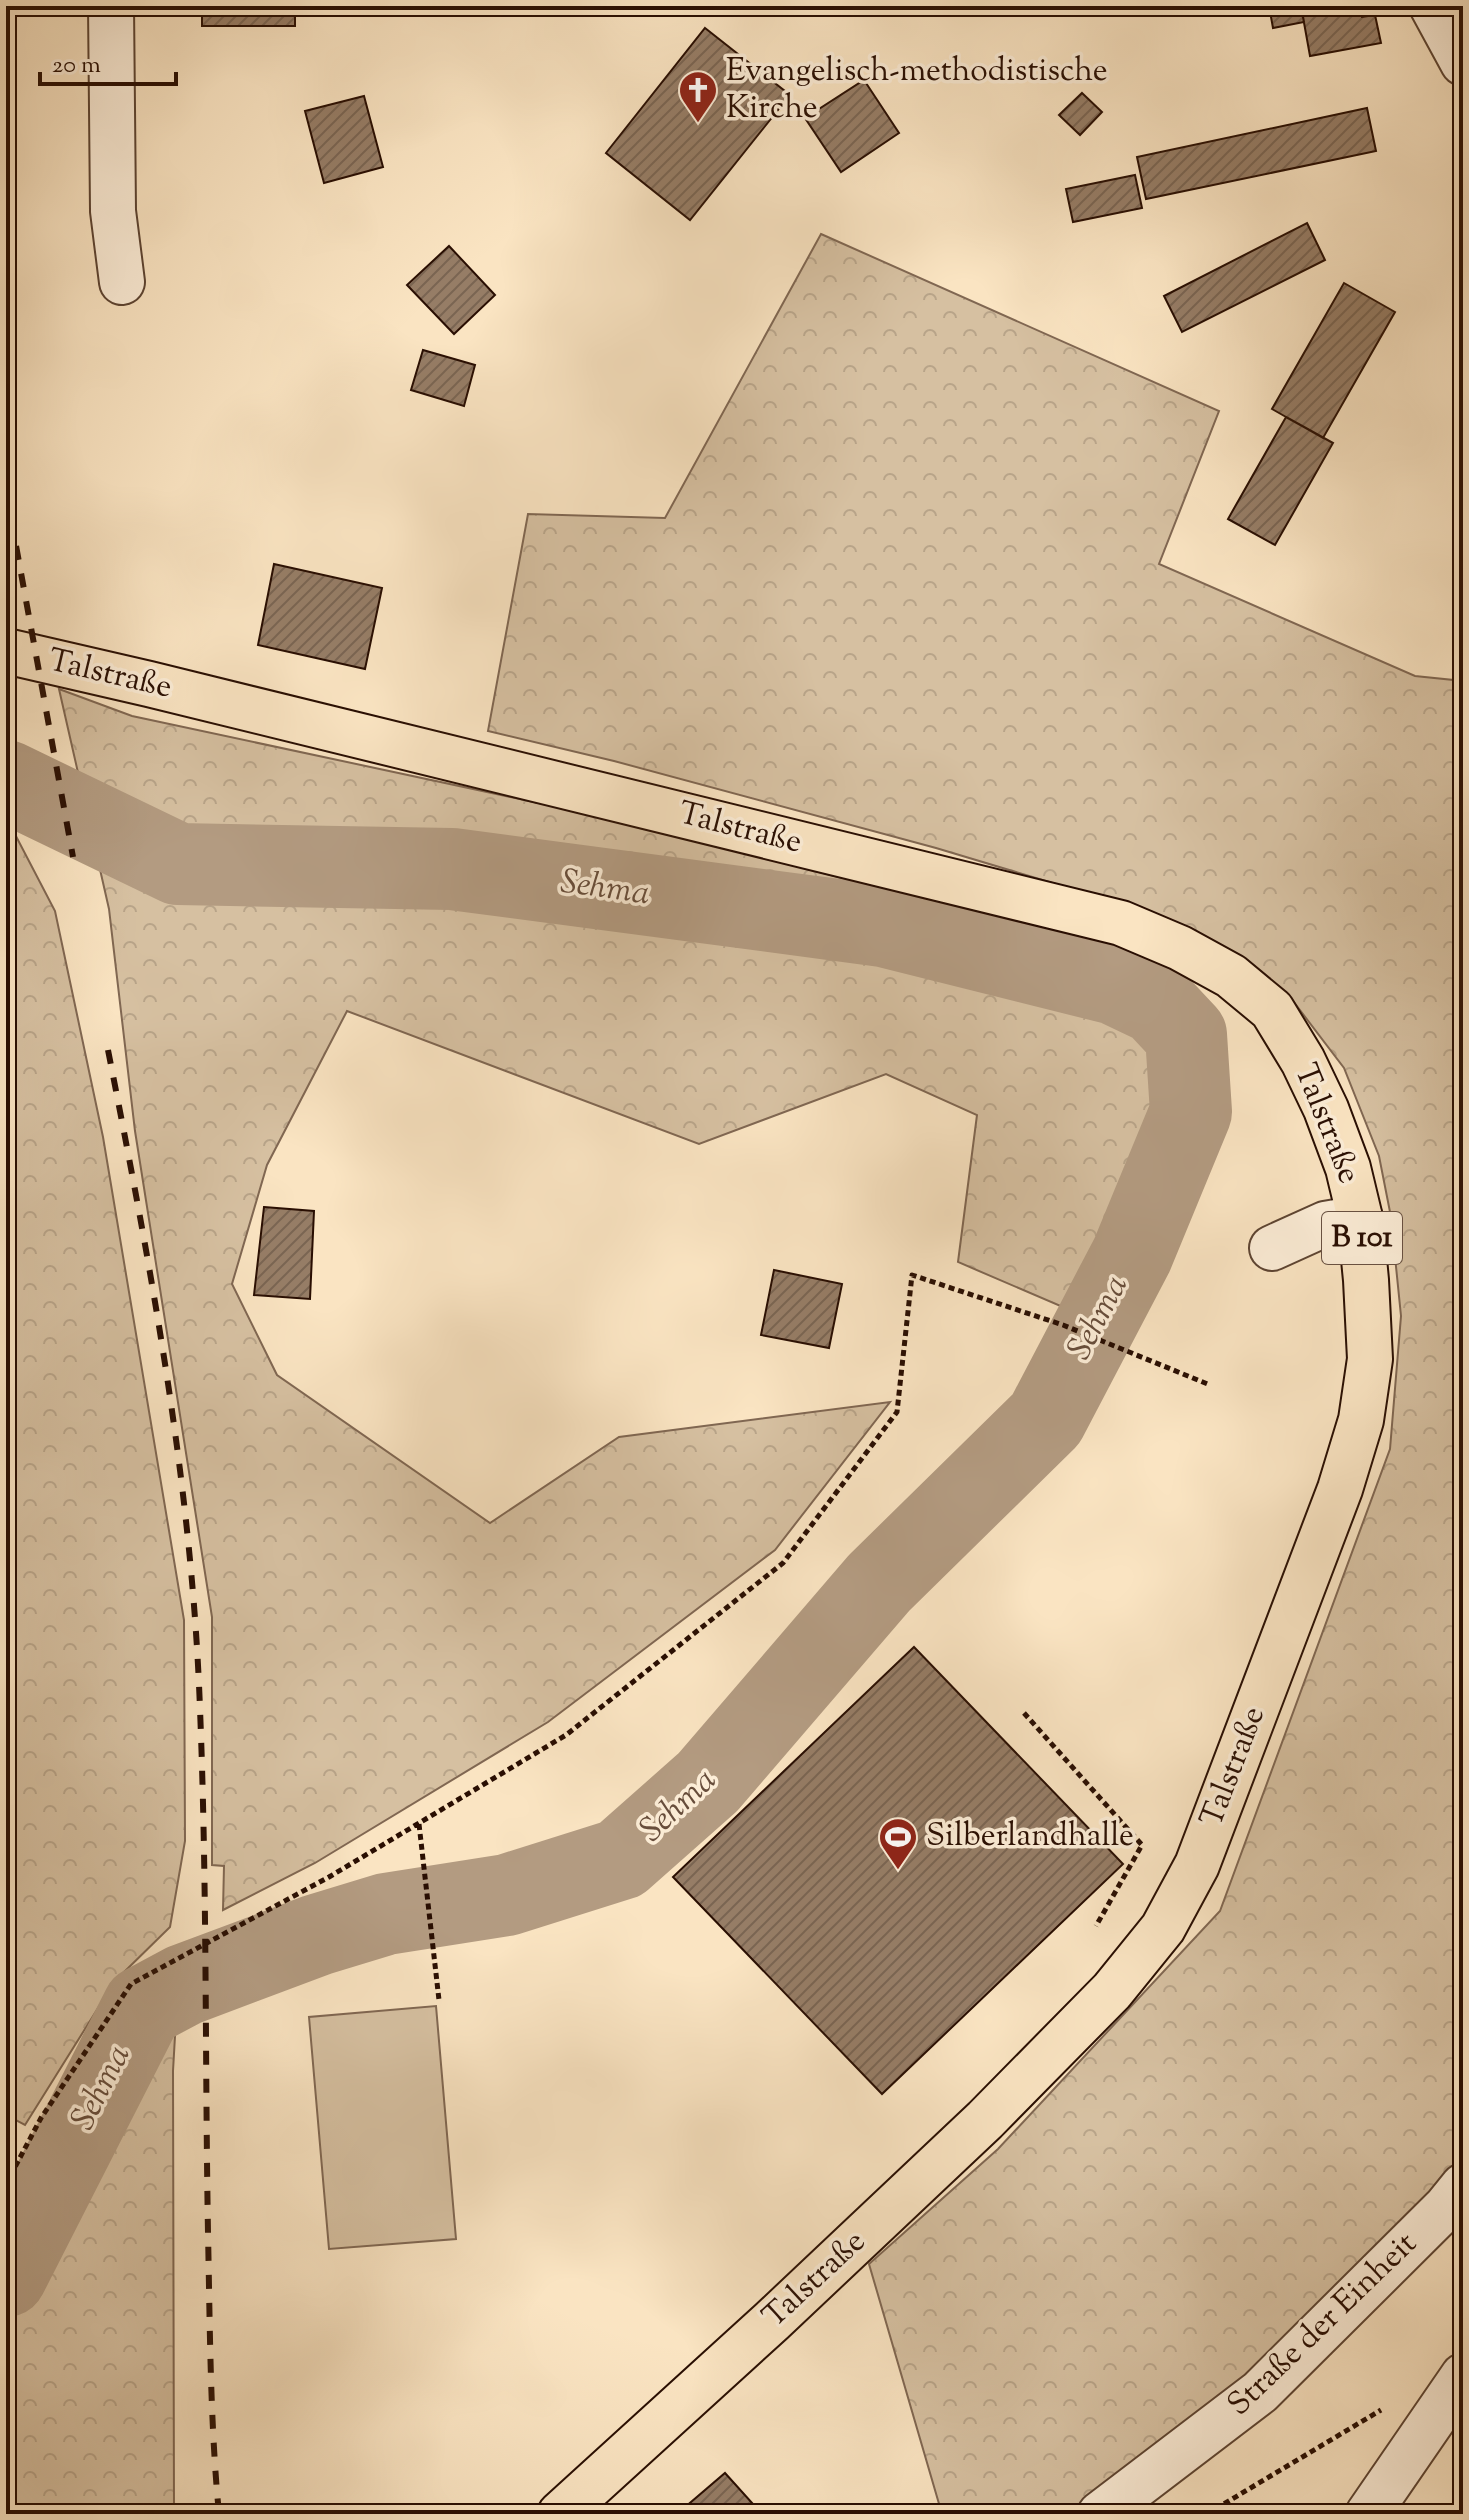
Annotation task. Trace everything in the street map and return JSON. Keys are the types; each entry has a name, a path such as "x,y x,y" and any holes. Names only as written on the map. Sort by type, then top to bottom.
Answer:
{"main road":[{"name":"Talstraße","path":"6,651 1121,923 1180,948 1231,976 1272,1010 1303,1061 1326,1109 1348,1168 1360,1218 1366,1280 1370,1359 1361,1420 1340,1489 1197,1865 1163,1928 1112,1991 985,2120 772,2321 560,2514"}],"street":[{"path":"111,6 113,211 122,282"},
{"path":"1432,6 1463,63"},
{"path":"1272,1248 1325,1224 1360,1218"},
{"name":"Straße der Einheit","path":"1100,2514 1260,2392 1446,2207 1463,2186"},
{"path":"1368,2514 1458,2384"}],"path":[{"path":"6,2184 41,2118 131,1984 329,1877 566,1735 783,1563 897,1412 912,1275 1063,1325 1210,1385"},
{"path":"1024,1713 1142,1845 1096,1926"},
{"path":"419,1823 439,2000"},
{"path":"1207,2514 1405,2396 1458,2384"}],"green space":[{"path":"821,234 1219,411 1159,564 1415,676 1463,681 1463,2186 1100,2514 942,2514 869,2264 998,2149 1220,1911 1390,1449 1401,1316 1391,1217 1379,1156 1344,1068 1293,1001 1219,945 1136,908 936,848 614,761 488,731 528,514 665,518"},
{"path":"59,689 132,716 604,817 921,898 1121,961 1149,984 1163,1025 1194,1078 1086,1317 958,1262 977,1115 886,1074 699,1144 347,1011 267,1165 232,1284 277,1375 490,1523 619,1437 890,1402 775,1550 548,1722 315,1863 223,1910 224,1866 212,1865 212,1617 135,1131 109,909"},
{"path":"6,817 55,911 103,1137 184,1620 185,1841 170,1927 115,1981 25,2125 6,2115"},
{"path":"177,2001 173,2071 174,2514 6,2514 6,2322 88,2161 153,2015"},
{"path":"436,2006 456,2239 329,2249 309,2017"}],"building":[{"path":"202,6 295,6 295,26 202,26"},
{"path":"1269,6 1301,6 1304,22 1273,28"},
{"path":"1301,6 1359,6 1362,17 1375,15 1381,43 1310,56"},
{"name":"Evangelisch-methodistische Kirche","path":"705,28 790,95 690,220 606,153"},
{"path":"864,80 899,133 841,172 805,118"},
{"path":"1082,93 1102,112 1080,135 1059,115"},
{"path":"364,96 383,167 324,183 305,111"},
{"path":"1367,108 1376,151 1146,199 1137,157"},
{"path":"1135,175 1142,208 1073,222 1066,189"},
{"path":"1307,223 1325,260 1182,332 1164,296"},
{"path":"449,246 495,295 454,334 407,285"},
{"path":"1344,283 1395,312 1323,438 1272,409"},
{"path":"423,350 475,365 464,406 411,390"},
{"path":"1286,417 1333,443 1275,545 1228,519"},
{"path":"274,564 382,588 365,669 258,645"},
{"path":"264,1207 314,1211 310,1299 254,1295"},
{"path":"774,1270 842,1284 829,1348 761,1335"},
{"name":"Silberlandhalle","path":"914,1647 1123,1864 882,2094 673,1877"},
{"path":"725,2473 762,2514 677,2514"}],"waterway":[{"name":"Sehma","path":"6,781 178,864 452,869 883,926 1115,984 1157,1004 1186,1035 1191,1112 1132,1255 1046,1419 879,1583 708,1782 621,1859 507,1895 386,1914 317,1935 184,1985 143,2007 6,2276"}],"railway":[{"path":"6,491 73,857"},
{"path":"108,1050 167,1378 196,1626 204,1840 211,2374 219,2514"}],"place":[{"name":"Evangelisch-methodistische Kirche","path":"698,124"},
{"name":"Silberlandhalle","path":"898,1871"}]}
